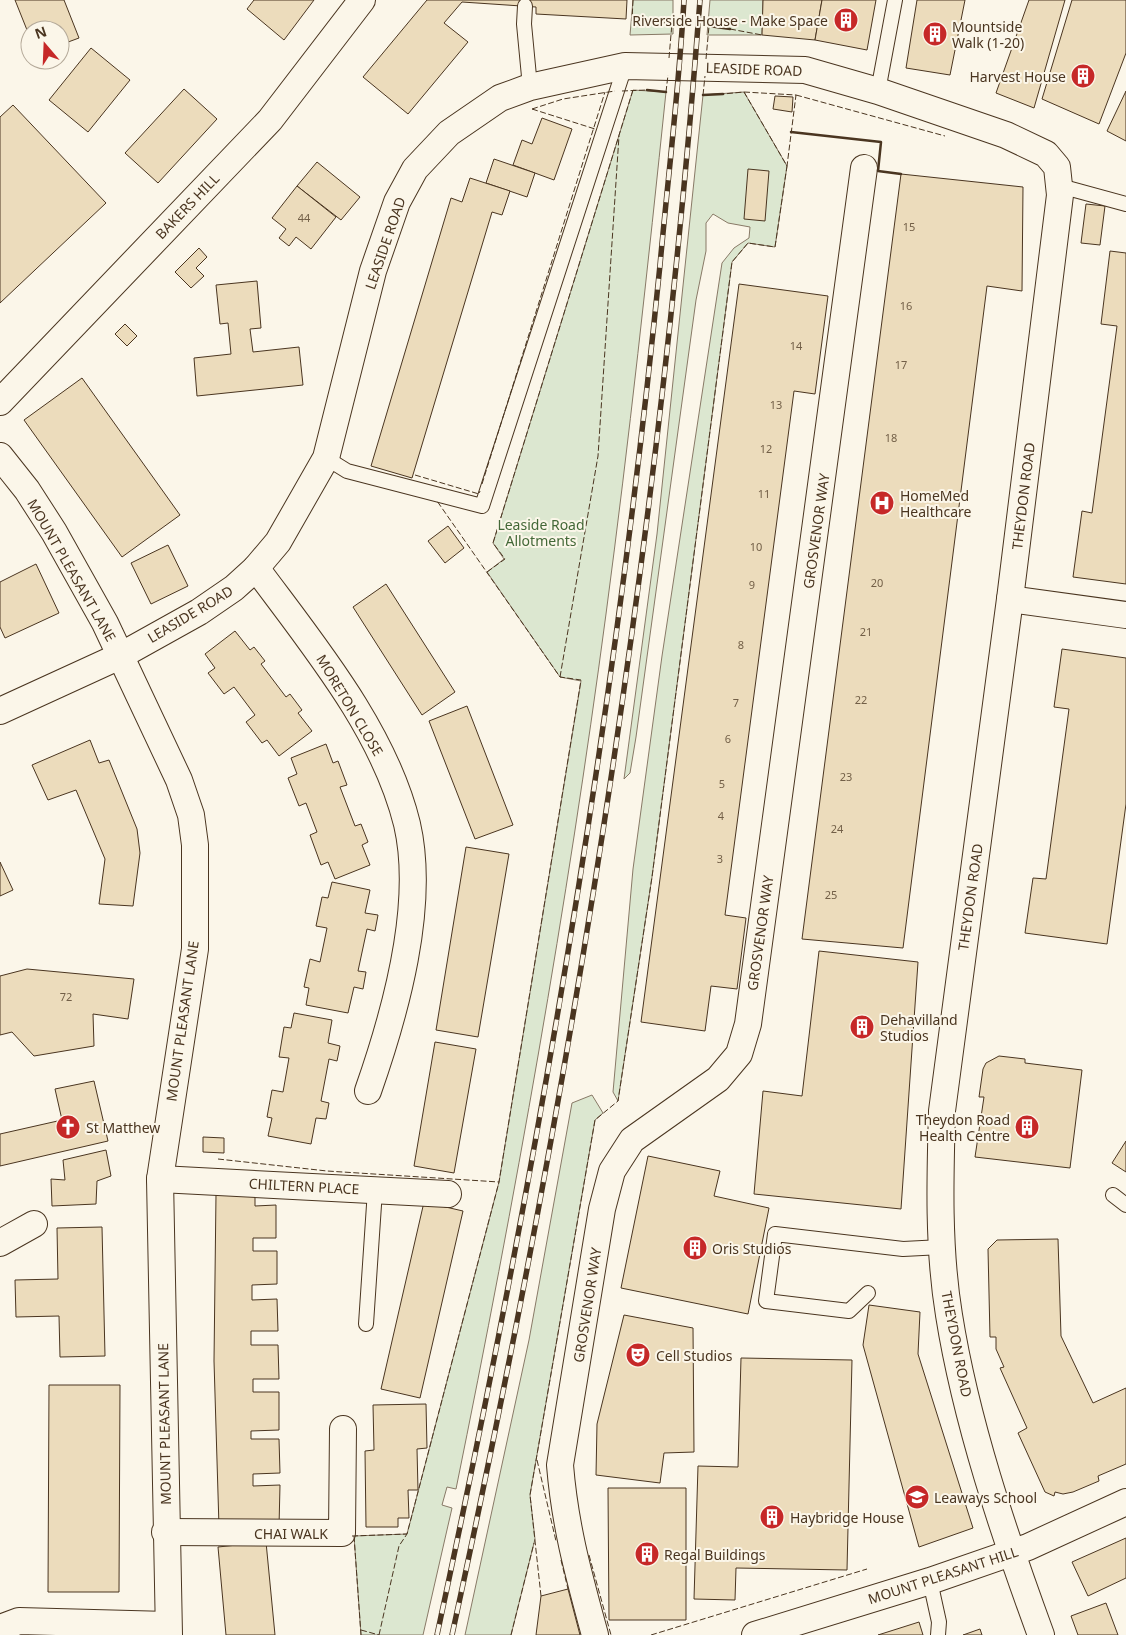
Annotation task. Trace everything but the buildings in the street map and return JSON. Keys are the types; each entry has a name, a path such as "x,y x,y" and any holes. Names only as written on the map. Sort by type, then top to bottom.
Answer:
{"street":[{"name":"BAKERS HILL","path":"0,402 270,120 362,0"},
{"name":"LEASIDE ROAD","path":"0,711 120,656 199,612 234,588 256,568 278,542 326,458 373,272 401,194 415,169 449,133 500,98 530,87 625,66 805,70 878,91 1006,135 1046,154"},
{"name":"THEYDON ROAD","path":"1041,1635 1012,1552 970,1409 949,1315 942,1247 942,1111 1010,599 1060,186 1057,167 1046,154"},
{"name":"GROSVENOR WAY","path":"595,1635 570,1542 564,1508 560,1465 602,1209 612,1171 632,1140 718,1079 739,1054 748,1024 864,168"},
{"name":"MOUNT PLEASANT LANE","path":"0,456 27,490 54,532 105,623 179,780 192,814 195,845 195,949 160,1179 168,1630"},
{"name":"MORETON CLOSE","path":"256,568 314,646 361,717 389,771 407,824 411,861 407,945 389,1029 368,1091"},
{"path":"1010,599 1126,615"},
{"name":"CHILTERN PLACE","path":"160,1179 448,1194"},
{"path":"0,1243 34,1224"},
{"name":"CHAI WALK","path":"165,1532 342,1533 343,1429"},
{"name":"MOUNT PLEASANT HILL","path":"755,1635 930,1581 1028,1547 1126,1502"},
{"path":"0,1628 19,1621 168,1630"}],"lane":[{"path":"878,91 895,0"},
{"path":"525,6 524,24 530,87"},
{"path":"326,458 347,471 482,506 625,66"},
{"path":"1060,186 1126,204"},
{"path":"366,1324 375,1190"},
{"path":"1113,1196 1126,1205"},
{"path":"868,1293 848,1311 766,1301 775,1234 903,1249 942,1247"},
{"path":"930,1581 939,1622 938,1635"}],"green space":[{"path":"633,0 673,0 673,34 630,35"},
{"path":"710,0 763,0 762,35 707,35"},
{"name":"Leaside Road Allotments","path":"633,90 666,92 623,484 606,614 591,724 539,1053 456,1489 447,1487 442,1505 452,1508 423,1635 361,1635 354,1536 407,1534 499,1182 581,681 560,677 487,572 504,559 493,543"},
{"path":"744,92 787,166 775,247 748,243 732,262 652,877 618,1101 613,1092 633,869 662,656 722,263 734,248 749,238 750,227 728,223 713,214 706,223 706,251 696,300 636,737 630,773 624,779 657,534 703,95"},
{"path":"592,1095 603,1113 595,1120 530,1495 535,1539 511,1635 465,1635 529,1340 572,1103"}],"railway":[{"path":"437,1635 507,1295 568,953 595,782 620,610 641,438 660,265 684,0"},
{"path":"452,1635 495,1433 535,1229 571,1026 604,822 634,617 660,412 682,206 700,0"}],"fence":[{"path":"633,0 632,21 652,22"},
{"path":"669,58 672,23"},
{"path":"706,59 709,26"},
{"path":"730,29 762,35"},
{"path":"666,92 668,75"},
{"path":"703,95 705,76"},
{"path":"487,572 505,559 493,543 633,90"},
{"path":"622,91 647,90"},
{"path":"532,109 563,99 615,91"},
{"path":"482,484 605,92"},
{"path":"744,92 796,95 787,166"},
{"path":"541,1596 530,1495 595,1120 618,1101 652,877 732,262 748,243 775,247 787,166 744,92 723,94"},
{"path":"796,95 945,136"},
{"path":"532,109 595,129"},
{"path":"560,677 598,456 619,136"},
{"path":"415,475 479,494 480,491"},
{"path":"379,1635 399,1546 407,1534 499,1182 581,680 560,677 437,501"},
{"path":"218,1159 327,1171 499,1182"},
{"path":"537,1460 556,1541"},
{"path":"352,1536 407,1534"},
{"path":"354,1536 361,1635"},
{"path":"511,1635 534,1543"},
{"path":"589,1555 611,1635"},
{"path":"561,1560 568,1589"},
{"path":"651,1635 867,1569"},
{"path":"361,1630 379,1635"}],"wall":[{"path":"652,22 672,23"},
{"path":"709,26 730,29"},
{"path":"647,90 666,92"},
{"path":"703,95 723,94"},
{"path":"791,132 881,142 878,171 901,174"}],"place":[{"name":"Riverside House - Make Space","path":"846,20"},
{"name":"Mountside Walk (1-20)","path":"935,34"},
{"name":"Harvest House","path":"1083,76"},
{"name":"HomeMed Healthcare","path":"882,503"},
{"name":"Dehavilland Studios","path":"862,1027"},
{"name":"St Matthew","path":"68,1127"},
{"name":"Theydon Road Health Centre","path":"1027,1127"},
{"name":"Oris Studios","path":"695,1248"},
{"name":"Cell Studios","path":"638,1355"},
{"name":"Leaways School","path":"917,1497"},
{"name":"Haybridge House","path":"772,1517"},
{"name":"Regal Buildings","path":"647,1554"}]}
